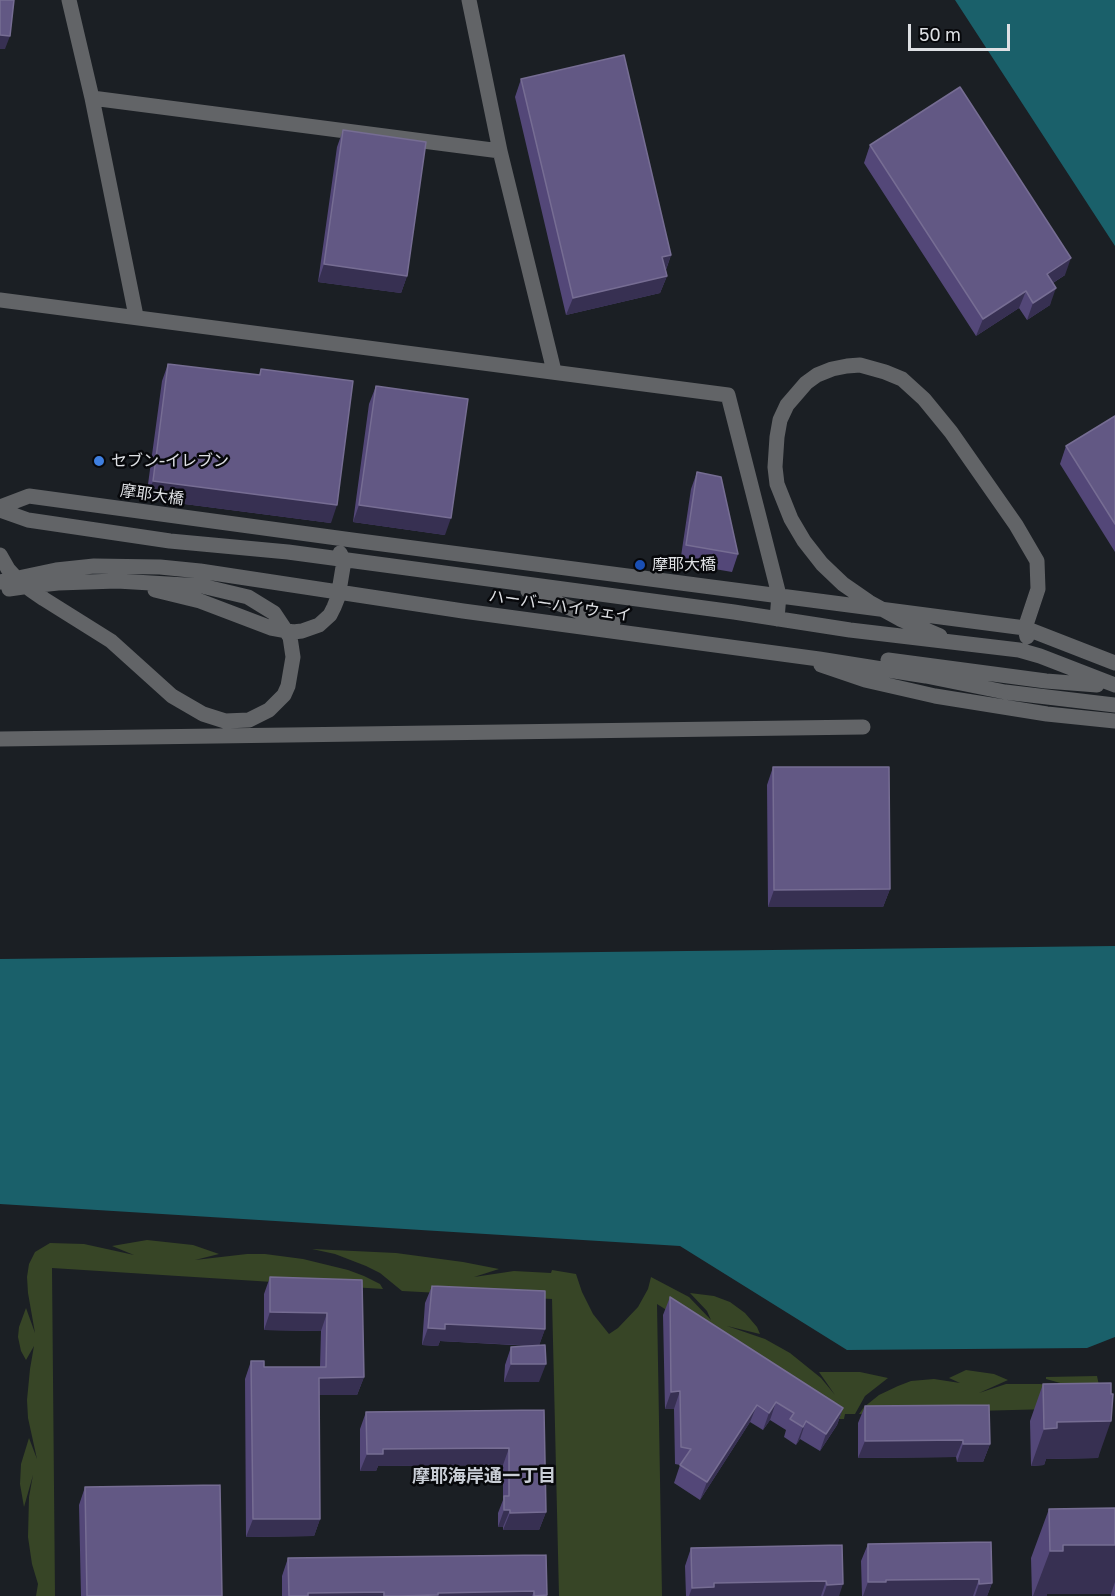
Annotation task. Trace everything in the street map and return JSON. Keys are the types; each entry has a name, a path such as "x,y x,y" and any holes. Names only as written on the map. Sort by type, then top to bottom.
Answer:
{"street":[{"path":"69,0 92,98 136,316"},
{"path":"469,0 500,151 554,372"},
{"path":"92,98 500,151"},
{"path":"0,300 728,395 779,595 777,619"},
{"path":"1040,656 1028,640 1025,628 1038,589 1037,561 951,432 924,399 902,379 867,366 832,369 817,375 796,393 780,420 775,450 777,484 791,519 804,541 822,564 843,584 868,602 938,635 1013,659 1115,675"},
{"name":"摩耶大橋","path":"0,509 29,496 1025,628 1115,663"},
{"name":"摩耶大橋","path":"0,509 28,520 170,541 288,552 850,630 1019,650 1115,686"},
{"path":"0,596 58,588 129,587 183,596 282,631 293,632 311,629 325,620 334,607 344,561 342,555 333,547 208,530 154,513"},
{"path":"0,555 8,569 25,585 96,630 183,703 203,714 225,721 249,720 269,710 284,695 293,667 290,637 280,620 266,607 236,593 181,584 117,581 58,583 0,591"},
{"name":"ハーバーハイウェイ","path":"0,574 51,562 89,559 162,559 561,616 1046,681 1115,686"},
{"name":"ハーバーハイウェイ","path":"0,582 56,570 94,566 148,566 200,571 463,611 819,659 926,676 1005,692 1115,705"},
{"path":"509,582 597,619 785,653 864,680 935,696 1047,714 1115,721"},
{"path":"0,739 863,727"}],"green space":[{"path":"147,1240 193,1245 219,1254 195,1260 247,1254 303,1259 364,1276 380,1284 383,1289 52,1268 55,1596 36,1596 38,1584 28,1537 29,1497 33,1475 24,1507 20,1484 21,1464 29,1438 37,1459 28,1418 27,1400 34,1346 26,1360 18,1337 26,1308 35,1333 28,1293 29,1264 35,1252 50,1243 84,1244 134,1255 112,1246"},
{"path":"312,1249 396,1253 499,1269 474,1277 514,1271 551,1273 552,1270 576,1274 593,1314 609,1334 638,1307 648,1289 651,1277 689,1297 711,1320 707,1311 690,1293 714,1296 730,1302 745,1313 760,1334 727,1326 765,1339 790,1353 821,1378 835,1395 819,1372 860,1372 888,1378 865,1396 855,1414 845,1414 844,1419 839,1419 657,1304 662,1596 559,1596 552,1299 402,1291 380,1273 366,1266 335,1254"},
{"path":"966,1370 994,1374 1008,1380 979,1393 1006,1384 1040,1384 1053,1386 1090,1408 859,1414 879,1395 898,1386 911,1381 934,1379 960,1383 949,1378"},
{"path":"1097,1376 1100,1390 1046,1379 1046,1377"}],"water":[{"path":"955,0 1115,0 1115,246"},
{"path":"1115,946 1115,1337 1087,1348 847,1350 680,1246 0,1204 0,959"}],"building":[{"path":"0,0 14,0 10,36 0,35"},
{"path":"624,55 671,255 662,257 667,276 573,298 521,79"},
{"path":"960,87 1071,258 1047,274 1056,288 1033,303 1026,291 983,319 870,145"},
{"path":"343,130 426,142 407,276 324,264"},
{"path":"168,364 260,375 261,369 353,381 337,505 153,481"},
{"path":"376,386 468,399 451,518 359,505"},
{"path":"1115,416 1115,524 1066,446"},
{"path":"697,472 721,477 738,554 686,545"},
{"path":"773,767 889,767 890,889 774,890"},
{"path":"270,1277 362,1280 364,1377 319,1378 320,1519 253,1519 251,1361 264,1361 264,1367 326,1367 327,1313 270,1312"},
{"path":"432,1286 545,1291 545,1329 445,1324 445,1329 428,1328"},
{"path":"670,1297 843,1408 826,1434 806,1421 803,1427 790,1419 794,1413 776,1402 769,1413 757,1405 707,1482 680,1465 691,1449 681,1447 680,1391 671,1392"},
{"path":"545,1345 546,1364 511,1364 511,1347"},
{"path":"1111,1383 1111,1394 1113,1394 1111,1421 1057,1422 1057,1428 1044,1429 1043,1384"},
{"path":"989,1405 990,1444 963,1444 963,1440 865,1441 865,1406"},
{"path":"544,1410 546,1512 510,1513 510,1510 504,1510 504,1496 509,1496 509,1448 383,1449 383,1454 367,1454 366,1412"},
{"path":"220,1485 222,1596 87,1596 85,1487"},
{"path":"1115,1508 1115,1545 1063,1545 1063,1551 1050,1551 1049,1509"},
{"path":"991,1542 992,1583 979,1584 979,1579 868,1582 868,1544"},
{"path":"842,1545 843,1584 827,1585 826,1581 714,1583 714,1587 692,1588 691,1548"},
{"path":"546,1555 547,1595 534,1596 534,1591 398,1596 384,1596 384,1592 308,1593 308,1596 289,1596 288,1558"}],"place":[{"name":"セブン-イレブン","path":"99,461"},
{"name":"摩耶大橋","path":"640,565"}],"district":[{"name":"摩耶海岸通一丁目","path":"484,1476"}]}
